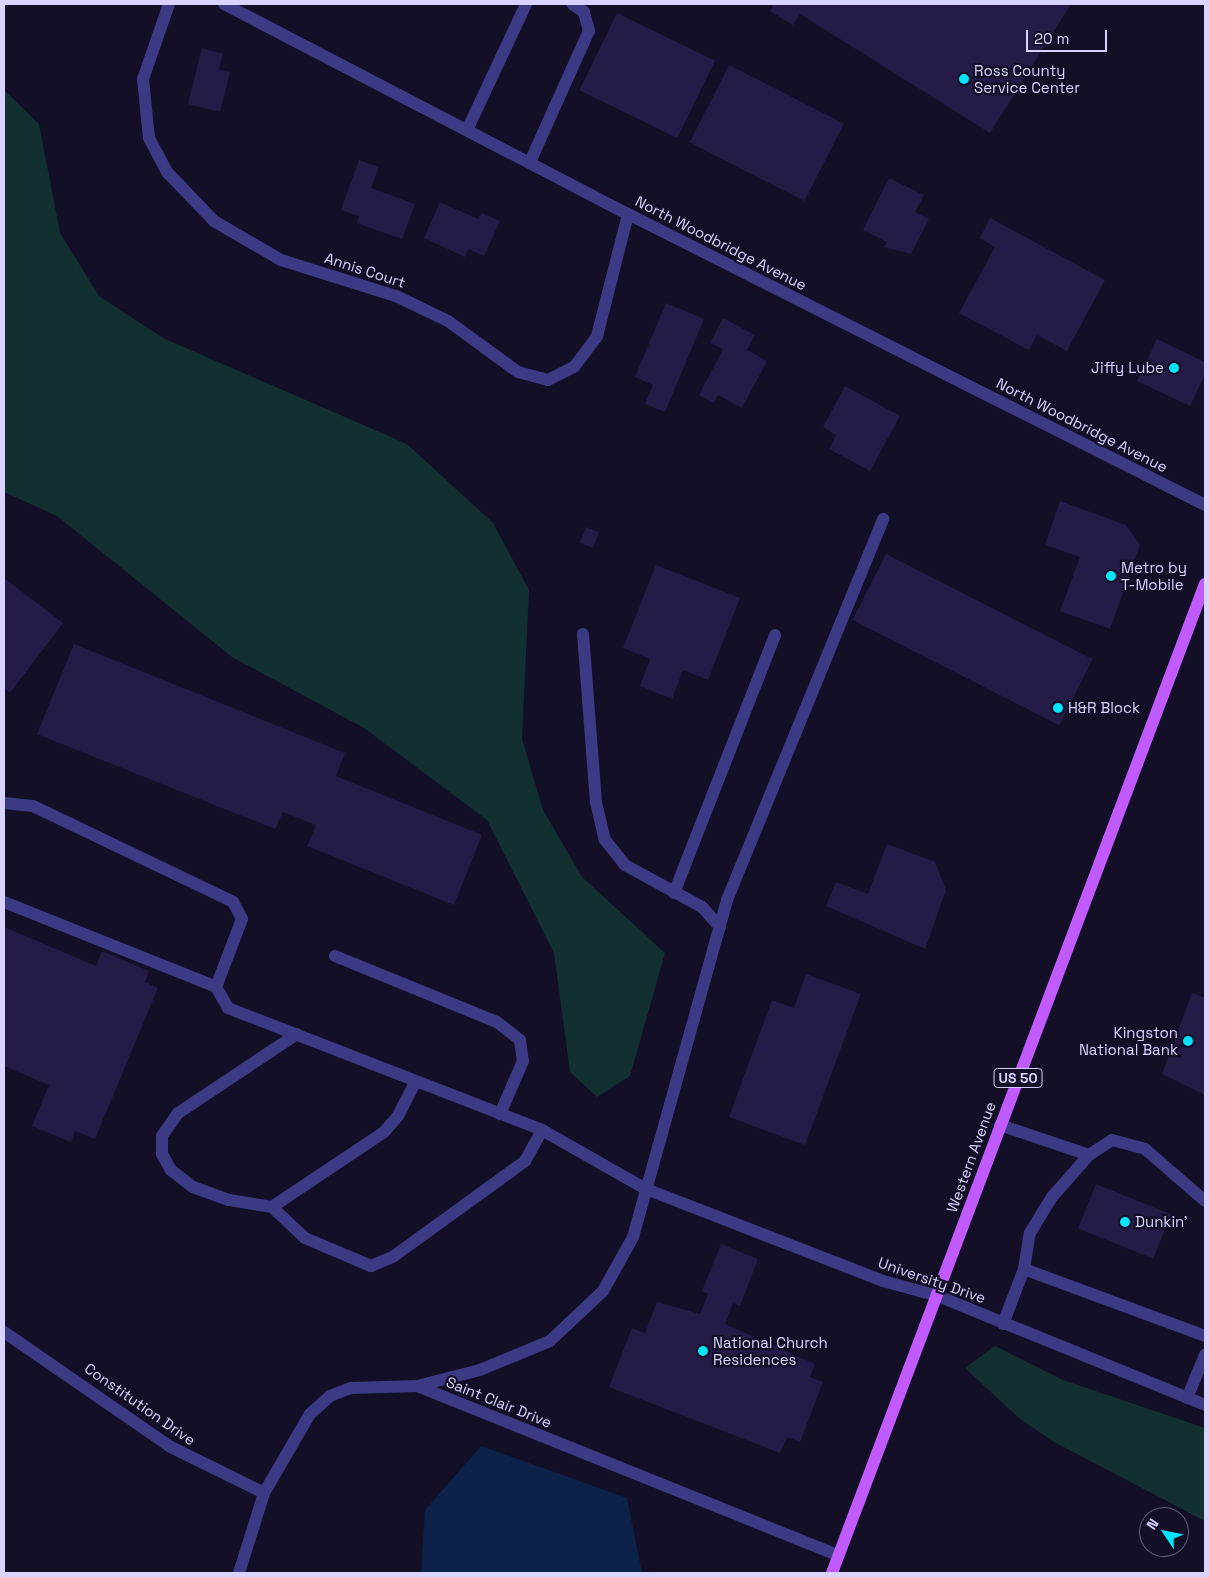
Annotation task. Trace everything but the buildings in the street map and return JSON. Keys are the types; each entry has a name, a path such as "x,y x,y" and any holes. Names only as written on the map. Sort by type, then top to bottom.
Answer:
{"main road":[{"name":"Western Avenue","path":"832,1573 1205,584"}],"street":[{"name":"Annis Court","path":"169,4 143,79 149,138 175,180 214,221 281,260 413,304 448,321 518,372 548,380 574,368 597,336 628,214"},
{"name":"North Woodbridge Avenue","path":"224,4 468,128 628,214 1205,505"},
{"path":"468,128 526,4"},
{"path":"530,162 589,31 584,12 572,4"},
{"path":"417,1386 480,1370 550,1341 603,1291 633,1237 720,927 883,520"},
{"path":"583,634 596,802 605,840 625,865 702,908 720,927"},
{"path":"674,893 775,635"},
{"path":"4,803 33,806 233,902 242,919 216,987 4,902"},
{"path":"335,956 497,1022 520,1040 523,1061 500,1114"},
{"name":"University Drive","path":"216,987 228,1008 542,1130 646,1189 882,1281 938,1296 1205,1405"},
{"path":"297,1034 178,1113 162,1136 162,1154 171,1170 193,1187 229,1200 272,1207 305,1238 371,1266 394,1256 525,1162 542,1130"},
{"path":"272,1207 384,1132 398,1116 416,1081"},
{"path":"1000,1125 1089,1155"},
{"path":"1003,1324 1024,1270 1030,1233 1052,1197 1089,1155 1112,1140 1144,1149 1205,1201"},
{"path":"1024,1270 1205,1336"},
{"name":"Constitution Drive","path":"4,1332 169,1446 264,1493"},
{"path":"1187,1398 1205,1355"},
{"name":"Saint Clair Drive","path":"239,1573 264,1493 310,1414 330,1396 351,1388 417,1386 838,1555"}],"green space":[{"path":"4,90 39,124 60,233 99,296 163,338 407,444 493,523 529,590 522,739 543,810 582,877 665,953 630,1076 597,1097 570,1072 554,953 487,820 364,728 232,657 57,516 4,492"},
{"path":"995,1346 1063,1380 1205,1428 1205,1521 1189,1513 1189,1507 1178,1507 1054,1442 1020,1419 965,1368"}],"water":[{"path":"481,1446 627,1498 642,1573 421,1573 425,1510"}],"place":[{"name":"Ross County Service Center","path":"964,79"},
{"name":"Jiffy Lube","path":"1174,368"},
{"name":"Metro by T-Mobile","path":"1111,576"},
{"name":"H&R Block","path":"1058,708"},
{"name":"Kingston National Bank","path":"1188,1041"},
{"name":"Dunkin'","path":"1125,1222"},
{"name":"National Church Residences","path":"703,1351"}]}
